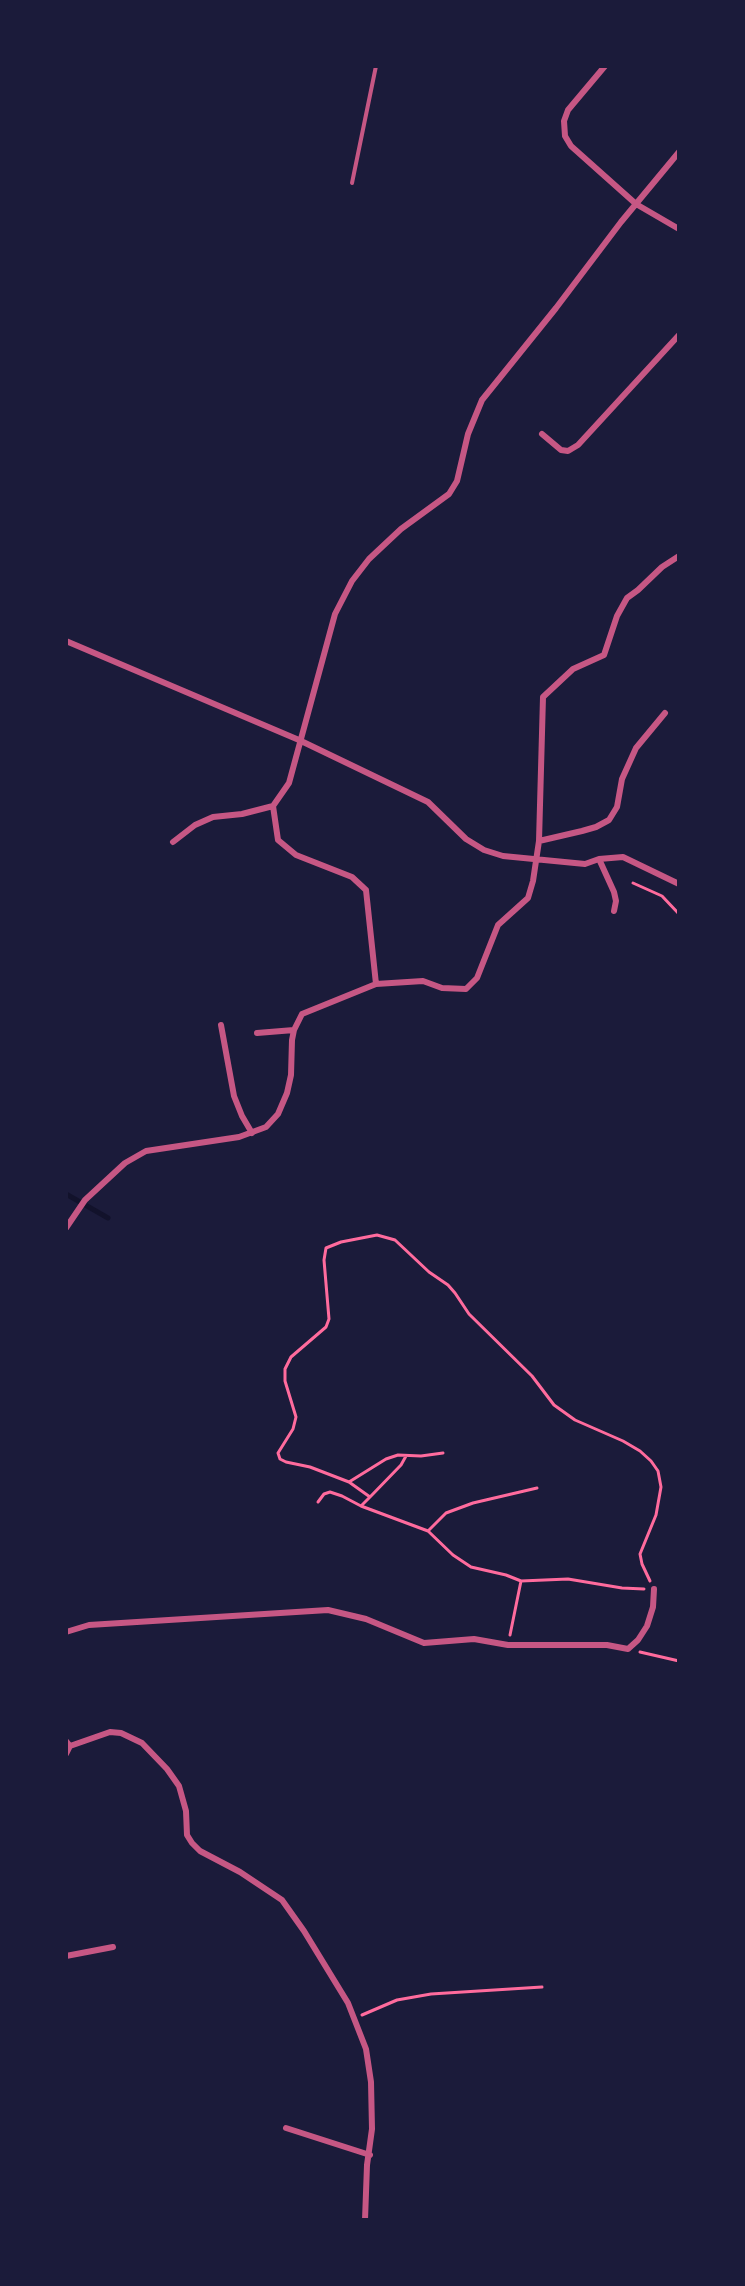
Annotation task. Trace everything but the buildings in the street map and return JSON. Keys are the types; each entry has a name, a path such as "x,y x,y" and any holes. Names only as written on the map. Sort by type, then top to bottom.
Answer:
{"street":[{"path":"605,66 568,110 564,121 566,136 571,146 636,204 679,229"},
{"path":"173,842 195,825 213,817 242,814 273,806 289,783 335,614 352,581 369,559 401,529 449,494 458,481 468,434 482,400 679,152"},
{"path":"542,434 561,450 568,450 578,445 679,335"},
{"path":"66,1228 85,1200 125,1163 146,1151 190,1143 218,1141 252,1133 266,1127 278,1114 287,1093 294,1030 302,1014 376,984 423,981 442,988 466,989 477,978 498,925 528,898 537,859 543,697 573,669 604,655 617,616 627,598 662,567 679,556"},
{"path":"66,641 299,741 428,802 466,839 484,850 503,856 585,864 599,859 623,856 679,884"},
{"path":"538,841 596,827 609,820 617,807 622,779 636,747 665,713"},
{"path":"273,806 278,840 296,855 352,877 366,890 376,984"},
{"path":"599,859 614,892 616,901 614,912"},
{"path":"221,1025 234,1096 252,1133"},
{"path":"256,1033 294,1030"},
{"path":"66,1632 89,1625 328,1610 366,1619 424,1643 474,1639 508,1645 607,1646 628,1649 647,1626 653,1607 654,1589"},
{"path":"66,1754 68,1743 110,1732 120,1733 142,1743 179,1786 186,1811 187,1835 192,1843 200,1851 240,1872 282,1900 304,1931 355,2018 366,2049 371,2082 372,2129 366,2173 365,2220"},
{"path":"66,1956 113,1947"},
{"path":"286,2128 370,2155"}],"lane":[{"path":"352,183 376,66"}],"path":[{"path":"633,883 662,896 679,914"},
{"path":"318,1502 324,1494 330,1492 428,1531 453,1555 471,1567 521,1581 568,1579 622,1588 654,1589 642,1564 640,1554 656,1515 661,1487 658,1471 651,1461 623,1441 575,1420 554,1405 532,1376 469,1314 455,1293 395,1240 377,1234 341,1242 326,1248 324,1260 329,1319 326,1327 291,1357 285,1369 285,1381 296,1417 293,1429 278,1453 280,1459 286,1462 332,1474 349,1482 370,1497"},
{"path":"349,1482 386,1459 398,1455 443,1453"},
{"path":"361,1506 401,1465 406,1456"},
{"path":"428,1531 446,1513 473,1503 537,1488"},
{"path":"508,1645 521,1581"},
{"path":"628,1649 679,1661"},
{"path":"355,2018 396,2000 431,1994 542,1987"}],"waterway":[{"path":"66,1194 108,1218"}]}
